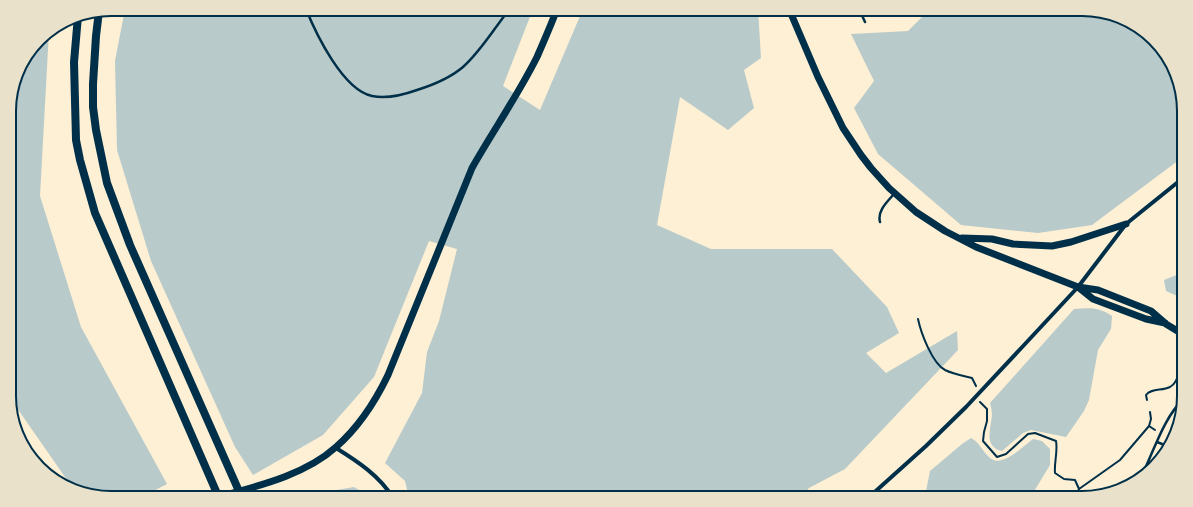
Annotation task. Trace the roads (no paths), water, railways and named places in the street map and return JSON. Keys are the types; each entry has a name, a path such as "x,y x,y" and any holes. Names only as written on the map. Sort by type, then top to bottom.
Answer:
{"main road":[{"path":"98,17 93,84 93,107 96,130 107,183 130,245 238,491"},
{"path":"77,22 74,62 76,140 95,213 215,491"}],"street":[{"path":"250,491 320,459 336,448 352,432 377,397 388,375 472,168 536,58 553,16"},
{"path":"792,16 818,77 843,128 861,156 895,193 916,212 957,238 1078,287 1093,299 1146,319 1166,324 1177,331"},
{"path":"876,491 926,446 975,397 1078,287 1126,224 1177,183"},
{"path":"957,238 992,239 1014,244 1052,246 1071,242 1126,224"},
{"path":"336,448 373,474 389,491"}],"lane":[{"path":"309,16 327,53 340,73 363,93 381,97 405,94 428,87 454,73 470,60 504,16"},
{"path":"862,16 865,22"},
{"path":"880,222 879,217 883,207 895,193"},
{"path":"1146,466 1169,417 1176,406"},
{"path":"1157,442 1164,445"}]}
